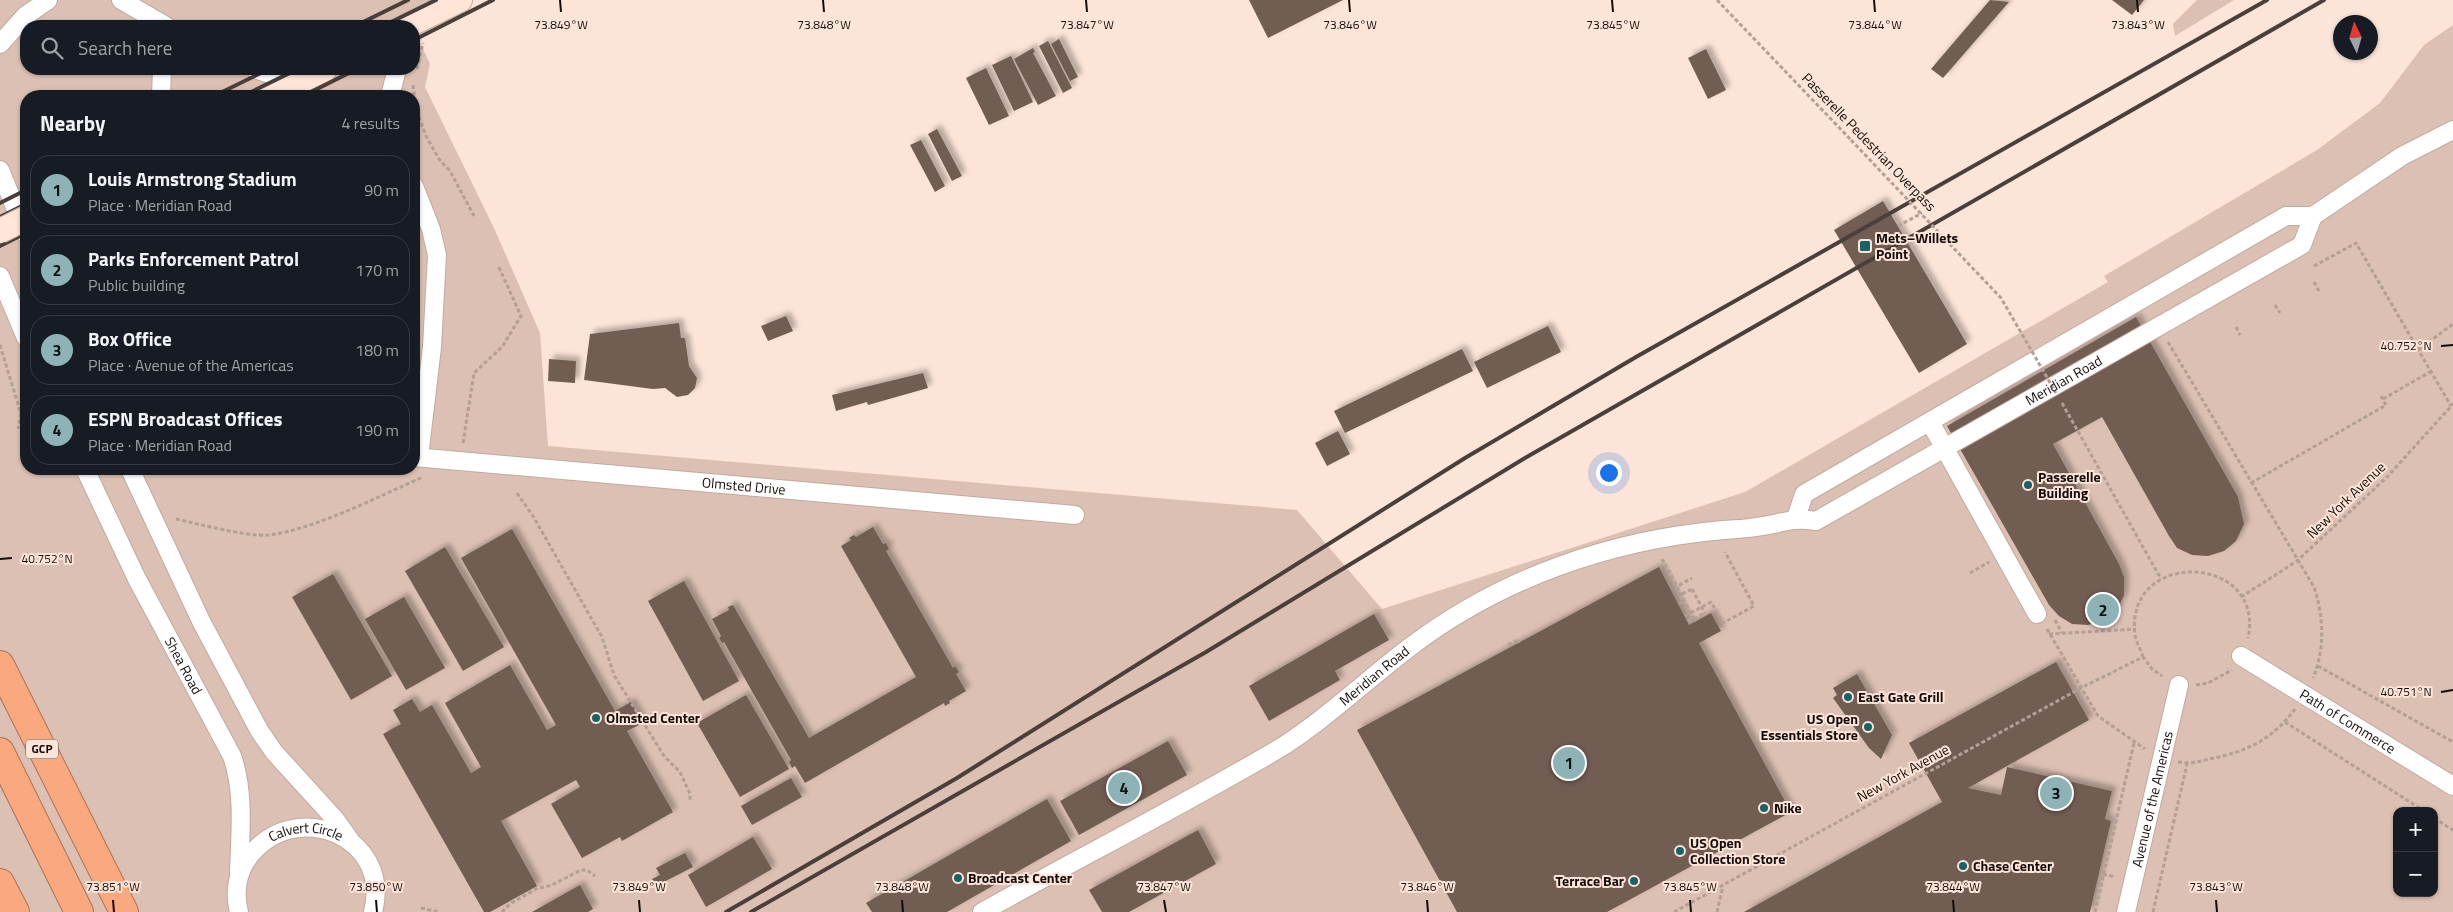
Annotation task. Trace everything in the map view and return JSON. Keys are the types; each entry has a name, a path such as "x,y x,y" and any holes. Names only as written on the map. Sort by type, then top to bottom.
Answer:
{"highway":[{"name":"GCP","path":"0,665 124,912"},
{"name":"GCP","path":"0,752 80,912"},
{"path":"0,883 15,912"}],"main road":[{"path":"420,26 460,0"},
{"path":"282,90 313,75"},
{"path":"0,231 20,221"}],"street":[{"path":"21,20 48,0"},
{"path":"128,3 141,20"},
{"path":"128,3 156,20"},
{"path":"0,44 20,22"},
{"path":"161,90 162,75"},
{"path":"272,75 297,83"},
{"path":"391,90 395,75"},
{"path":"1796,518 1804,494 2286,216 2313,216 2402,156 2453,130"},
{"path":"0,170 20,219"},
{"path":"420,203 431,228 437,263 432,347 420,430"},
{"name":"Meridian Road","path":"982,912 1276,750 1411,646 1466,610 1504,589 1593,553 1640,541 1698,532 1758,527 1796,518 1816,521 2302,244 2313,216"},
{"path":"0,276 20,324"},
{"path":"1930,422 2040,618"},
{"name":"Olmsted Drive","path":"420,457 1075,515"},
{"name":"Shea Road","path":"88,475 137,579 232,756 240,799 239,874"},
{"path":"133,475 201,621 259,730 274,752 335,820 352,844"},
{"name":"Path of Commerce","path":"2241,656 2453,786"},
{"name":"Avenue of the Americas","path":"2126,912 2178,685"},
{"name":"Calvert Circle","path":"239,912 237,892 239,874 255,849 267,838 290,828 310,826 339,834 352,844 369,866 374,879 376,909"}],"path":[{"name":"Passerelle Pedestrian Overpass","path":"1717,0 1922,212 2001,298 2078,430 2161,580"},
{"path":"413,83 414,90"},
{"path":"420,120 426,136 439,159 450,171 474,216"},
{"path":"1898,226 1922,212"},
{"path":"2314,266 2356,243 2430,372 2452,405"},
{"path":"462,450 474,373 502,347 521,316 498,265"},
{"path":"2314,282 2319,291"},
{"path":"2275,305 2280,313"},
{"path":"2418,350 2453,324"},
{"path":"2040,618 2098,716 2134,742 2162,759 2187,764 2238,754 2268,737 2285,722 2305,695 2318,666 2322,636 2320,605 2314,587 2159,326"},
{"path":"2236,327 2240,335"},
{"path":"0,345 20,411"},
{"path":"2251,483 2386,405 2382,398 2430,372"},
{"name":"New York Avenue","path":"2241,597 2297,561 2388,476 2452,405"},
{"path":"18,428 20,419"},
{"path":"176,519 268,535 308,526 430,474"},
{"path":"517,493 533,516 602,637 614,675 664,756 680,772 690,794 690,800"},
{"path":"1684,616 1711,602 1723,623 1754,606 1725,552"},
{"path":"1662,560 1694,619"},
{"path":"1970,573 1982,566"},
{"path":"2185,570 2207,573 2218,577 2236,588 2241,597 2247,610 2249,627 2246,646 2233,669 2222,677 2208,683 2178,685 2152,669 2143,657 2135,636 2137,613 2142,598 2150,587 2161,580 2185,570"},
{"path":"1689,613 1676,587 1692,578"},
{"path":"1692,589 1705,614 1694,619 1688,622 1694,618 1682,594 1692,589"},
{"path":"1679,604 1683,602"},
{"path":"2049,634 2136,629"},
{"path":"1508,645 1518,640 1519,643"},
{"name":"New York Avenue","path":"1674,912 2081,688 2143,657"},
{"path":"2318,666 2453,742"},
{"path":"2285,722 2418,807"},
{"path":"2095,912 2134,742"},
{"path":"2153,912 2187,764"},
{"path":"2438,821 2453,830"},
{"path":"502,912 510,904 536,888 552,885 581,870 587,870 595,876"},
{"path":"1716,912 1723,885"},
{"path":"421,908 438,912"}],"shaded area":[{"path":"0,0 460,0 420,22 420,20 20,20 20,75 420,75 420,43 430,64 425,87 494,228 540,333 548,446 1297,510 1382,609 1745,492 2108,282 2104,276 2317,150 2380,103 2424,45 2453,25 2453,912 0,912"},
{"path":"2197,0 2234,0 2175,36 2173,24"}],"building":[{"path":"1249,0 1343,0 1268,38"},
{"path":"1990,0 2009,2 1943,78 1931,69"},
{"path":"2112,0 2144,0 2132,15"},
{"path":"1059,39 1078,77 1070,81 1051,44"},
{"path":"1048,41 1072,88 1063,93 1039,46"},
{"path":"1033,48 1035,52 1033,53 1056,96 1038,105 1014,59"},
{"path":"1706,49 1726,90 1708,99 1688,58"},
{"path":"1011,56 1033,102 1014,111 992,65"},
{"path":"986,68 1009,116 989,125 966,78"},
{"path":"937,129 962,176 952,181 928,134"},
{"path":"921,140 945,186 935,192 910,145"},
{"path":"1883,201 1967,344 1919,373 1834,230"},
{"path":"786,316 793,331 768,341 761,326"},
{"name":"Passerelle Building","path":"2136,317 2238,497 2244,524 2236,541 2224,551 2208,556 2192,555 2177,548 2169,536 2102,417 2053,444 2119,564 2124,577 2124,595 2117,610 2104,620 2088,625 2072,624 2059,616 2049,605 1947,426"},
{"path":"679,323 681,338 685,338 689,366 697,378 695,388 688,395 677,397 665,388 653,389 584,380 590,334"},
{"path":"1548,326 1561,352 1487,388 1474,362"},
{"path":"1462,349 1473,371 1345,433 1334,411"},
{"path":"549,359 576,361 575,383 548,381"},
{"path":"923,373 928,388 868,405 867,402 836,411 832,395"},
{"path":"1338,431 1350,454 1327,466 1315,443"},
{"path":"873,527 883,544 886,543 889,549 886,551 953,668 955,666 959,672 956,674 966,691 949,701 950,703 945,706 944,703 805,783 795,766 792,768 789,762 791,760 724,642 722,643 719,638 721,636 712,619 729,610 728,607 733,605 809,738 916,677 841,546 851,540 849,538 854,535 856,537"},
{"name":"Olmsted Center","path":"512,529 615,711 631,702 643,723 627,731 673,812 622,841 620,837 582,858 551,804 580,787 576,780 501,821 537,886 490,912 484,912 383,734 401,724 393,710 412,699 420,712 432,705 471,773 481,767 445,703 510,665 547,730 556,725 461,558"},
{"path":"445,547 504,647 463,671 405,571"},
{"path":"1659,567 1689,625 1711,613 1721,631 1699,643 1791,812 1607,912 1457,912 1357,730"},
{"path":"333,574 392,676 351,700 292,597"},
{"path":"684,581 739,681 703,701 648,601"},
{"path":"404,597 445,668 406,690 365,619"},
{"path":"1374,614 1389,640 1335,671 1340,680 1269,721 1249,686"},
{"name":"Chase Center","path":"2056,662 2089,720 1968,788 2001,795 2007,767 2112,791 2105,819 2111,821 2090,912 1744,912 1942,802 1909,743"},
{"path":"1857,674 1892,735 1881,759 1869,748 1833,698 1837,695 1833,688"},
{"path":"746,695 789,769 740,797 697,723"},
{"path":"1168,741 1187,775 1079,835 1060,801"},
{"path":"791,778 802,797 752,825 741,806"},
{"name":"Broadcast Center","path":"1047,799 1071,841 947,912 872,912 866,903"},
{"path":"1198,830 1216,864 1129,912 1102,912 1089,890"},
{"path":"753,837 772,869 706,907 688,875"},
{"path":"685,853 693,867 656,886 652,879 660,875 656,868"},
{"path":"580,885 593,909 588,912 532,912"}],"railway":[{"path":"367,20 408,0"},
{"path":"395,20 436,0"},
{"path":"420,37 493,0"},
{"path":"726,912 957,778 1465,458 1636,357 2267,0"},
{"path":"751,912 1206,652 1525,458 2324,0"},
{"path":"226,90 257,75"},
{"path":"255,90 286,75"},
{"path":"315,90 345,75"},
{"path":"0,203 20,193"},
{"path":"0,217 20,207"},
{"path":"0,246 20,236"}],"place":[{"name":"Mets–Willets Point","path":"1865,246"},
{"name":"Passerelle Building","path":"2028,485"},
{"name":"Parks Enforcement Patrol","path":"2103,610"},
{"name":"East Gate Grill","path":"1848,697"},
{"name":"Olmsted Center","path":"596,718"},
{"name":"US Open Essentials Store","path":"1868,727"},
{"name":"Louis Armstrong Stadium","path":"1569,763"},
{"name":"ESPN Broadcast Offices","path":"1124,788"},
{"name":"Box Office","path":"2056,793"},
{"name":"Nike","path":"1764,808"},
{"name":"US Open Collection Store","path":"1680,851"},
{"name":"Chase Center","path":"1963,866"},
{"name":"Broadcast Center","path":"958,878"},
{"name":"Terrace Bar","path":"1634,881"}]}
